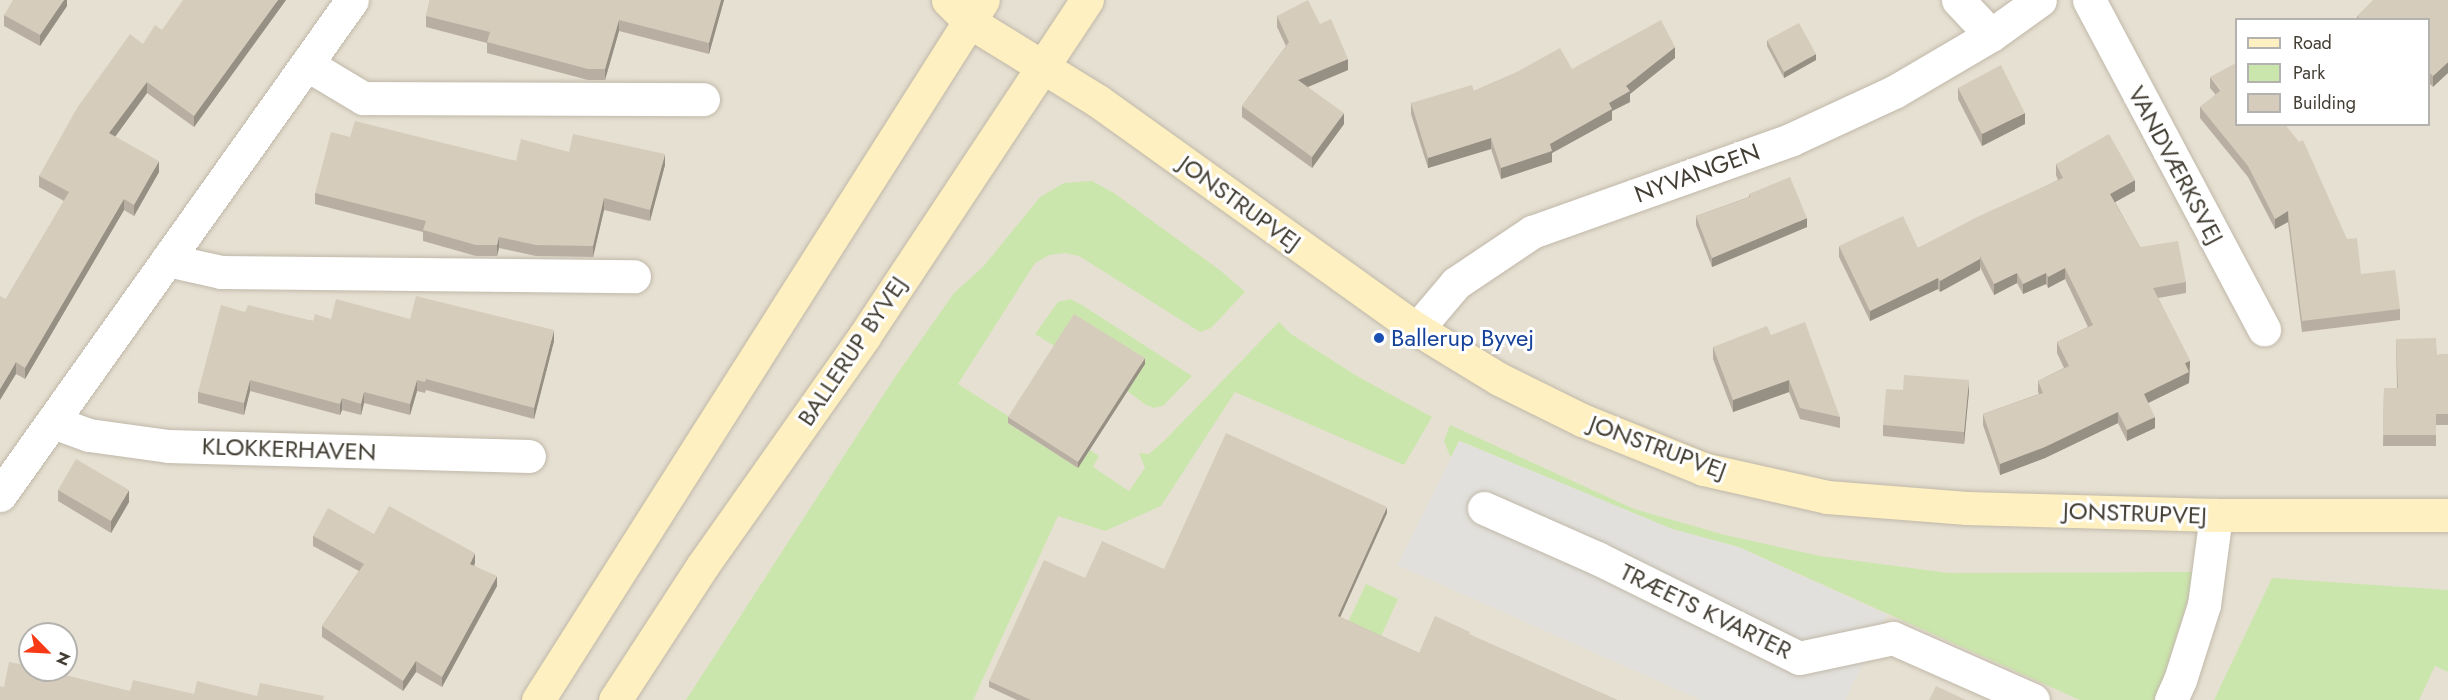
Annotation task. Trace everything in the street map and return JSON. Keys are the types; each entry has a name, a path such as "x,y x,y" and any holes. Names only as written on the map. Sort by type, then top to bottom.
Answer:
{"main road":[{"name":"BALLERUP BYVEJ","path":"615,700 703,566 865,335 1087,0"},
{"name":"JONSTRUPVEJ","path":"967,7 1042,68 1098,100 1418,330 1499,380 1572,415 1703,469 1827,497 1967,508 2216,515 2448,515"},
{"path":"538,700 967,7"}],"street":[{"path":"0,495 308,65 352,0"},
{"path":"1958,0 1992,35"},
{"name":"NYVANGEN","path":"1418,330 1456,283 1532,232 1790,140 1894,92 1992,35 2040,0"},
{"name":"VANDVÆRKSVEJ","path":"2089,0 2264,329"},
{"path":"308,65 363,98 703,99"},
{"path":"167,260 221,272 634,276"},
{"name":"KLOKKERHAVEN","path":"53,422 89,435 168,446 529,456"},
{"name":"TRÆETS KVARTER","path":"1484,508 1597,558 1799,658 1893,638 2033,700"},
{"path":"2171,700 2205,605 2216,515"}],"shaded area":[{"path":"0,0 2448,0 2448,700 0,700"},
{"path":"1459,441 1672,529 1738,547 1887,615 1845,700 1701,700 1397,565"}],"green space":[{"path":"1092,181 1114,193 1221,271 1245,292 1211,328 1200,332 1079,256 1065,253 1049,255 1035,263 958,384 1011,418 1008,423 1078,468 1090,450 1099,456 1093,467 1129,491 1145,468 1139,453 1149,454 1166,439 1279,322 1291,334 1357,376 1432,417 1404,465 1235,392 1161,506 1105,531 1058,516 973,700 686,700 893,380 954,293 983,267 1040,197 1064,183"},
{"path":"1070,299 1192,376 1163,406 1154,408 1035,334 1058,302"},
{"path":"1450,425 1634,509 1725,535 1820,556 1949,573 2196,572 2163,680 2154,700 2080,700 1739,547 1672,529 1460,441 1451,458 1444,441"},
{"path":"2272,578 2448,590 2448,672 2435,666 2419,700 2214,700"},
{"path":"1366,584 1398,599 1352,700 1311,700"}],"building":[{"path":"13,0 64,0 40,35 4,15"},
{"path":"183,0 278,0 194,116 147,82 109,133 159,161 134,205 124,199 25,368 16,362 0,389 0,296 6,299 69,192 39,176 77,108 130,34 143,44 155,25 162,30"},
{"path":"430,0 721,0 709,43 619,20 605,69 588,69 487,42 490,32 426,16"},
{"path":"1308,0 1320,24 1331,19 1348,59 1298,80 1344,113 1312,157 1242,106 1289,42 1277,16"},
{"path":"2373,0 2448,0 2448,62 2433,76 2430,73 2430,18 2359,18 2357,16"},
{"path":"1661,20 1675,47 1626,86 1630,91 1609,103 1612,109 1550,144 1552,151 1501,168 1491,138 1428,158 1411,103 1472,85 1474,91 1513,74 1560,48 1572,69"},
{"path":"1799,23 1816,54 1784,72 1767,40"},
{"path":"2235,64 2235,126 2287,126 2299,142 2303,140 2347,239 2357,238 2361,274 2395,270 2400,309 2302,321 2288,211 2275,219 2248,166 2200,107 2221,90 2210,77"},
{"path":"2001,65 2025,113 1982,134 1958,88"},
{"path":"355,121 516,161 521,139 569,152 573,134 665,154 650,210 604,198 593,246 536,245 499,237 497,245 476,245 423,230 426,221 315,193 331,132 350,137"},
{"path":"2109,134 2135,180 2110,194 2140,247 2178,241 2186,282 2153,288 2190,361 2185,363 2189,372 2144,394 2155,417 2127,430 2118,412 2045,447 2000,464 1983,414 2043,393 2038,381 2069,366 2057,342 2093,325 2065,268 2048,277 2046,273 2023,284 2017,273 1994,284 1980,256 1980,259 1940,281 1938,278 1870,311 1839,246 1903,216 1918,248 1977,217 2063,178 2056,164"},
{"path":"1790,177 1807,218 1712,258 1696,216 1750,197 1749,194"},
{"path":"416,296 554,330 534,408 426,379 425,382 417,380 410,404 364,392 361,404 342,398 340,404 250,380 244,403 198,392 221,305 245,312 248,305 313,321 315,314 331,319 336,299 410,319"},
{"path":"1074,314 1145,358 1078,462 1008,417"},
{"path":"1805,322 1840,417 1800,408 1789,380 1733,400 1713,347 1767,326 1771,335"},
{"path":"2436,338 2437,355 2448,354 2448,414 2436,414 2436,435 2383,435 2384,388 2398,388 2396,339"},
{"path":"1904,375 1969,380 1964,432 1883,425 1886,389 1903,390"},
{"path":"1226,433 1387,507 1338,616 1419,653 1435,616 1470,632 1469,634 1617,700 1031,700 989,681 1044,560 1085,578 1102,541 1164,569"},
{"path":"76,459 129,490 111,521 58,490"},
{"path":"389,506 475,553 470,564 497,576 442,677 416,661 403,681 322,626 364,564 313,536 328,508 374,534"},
{"path":"9,662 18,664 18,682 78,682 78,678 130,691 133,680 194,694 197,681 257,696 260,683 324,696 323,700 0,700 0,686 4,687"},
{"path":"1936,686 1966,700 1929,700"}],"place":[{"name":"Ballerup Byvej","path":"1379,338"}]}
